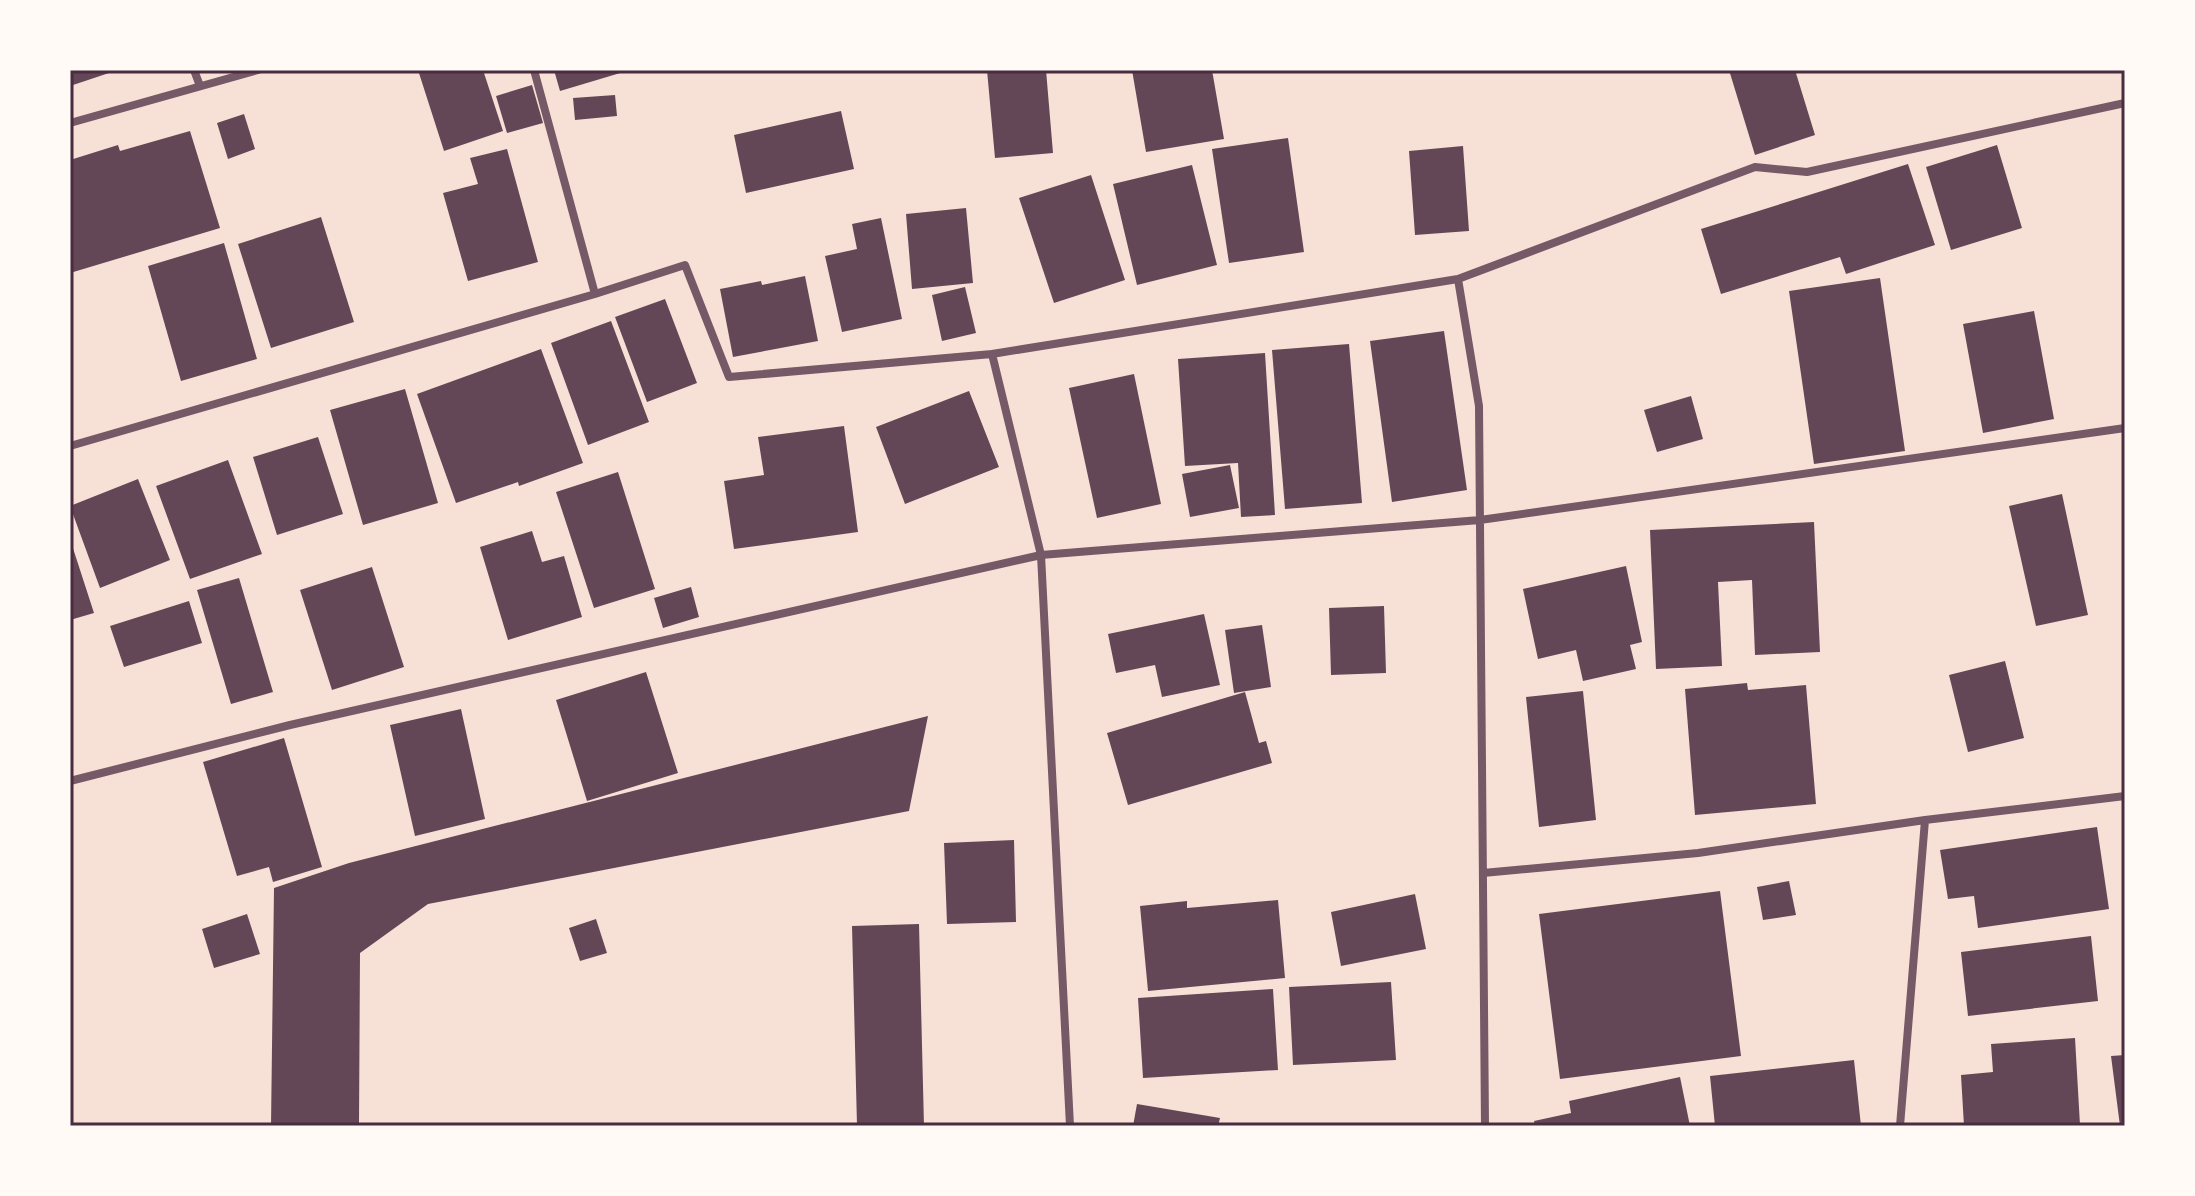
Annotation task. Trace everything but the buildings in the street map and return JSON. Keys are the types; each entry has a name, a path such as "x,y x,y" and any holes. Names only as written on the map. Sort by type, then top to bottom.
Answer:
{"street":[{"path":"194,70 200,86"},
{"path":"70,123 258,70"},
{"path":"534,70 595,294"},
{"path":"70,446 595,294 685,265 729,377 992,354 1458,279 1755,167 1807,172 2125,103"},
{"path":"1458,279 1479,406 1485,1126"},
{"path":"992,354 1041,555 1070,1126"},
{"path":"70,781 305,721 1041,555 1480,520 2125,428"},
{"path":"1483,873 1698,853 1925,820 2125,796"},
{"path":"1900,1126 1925,820"}]}
